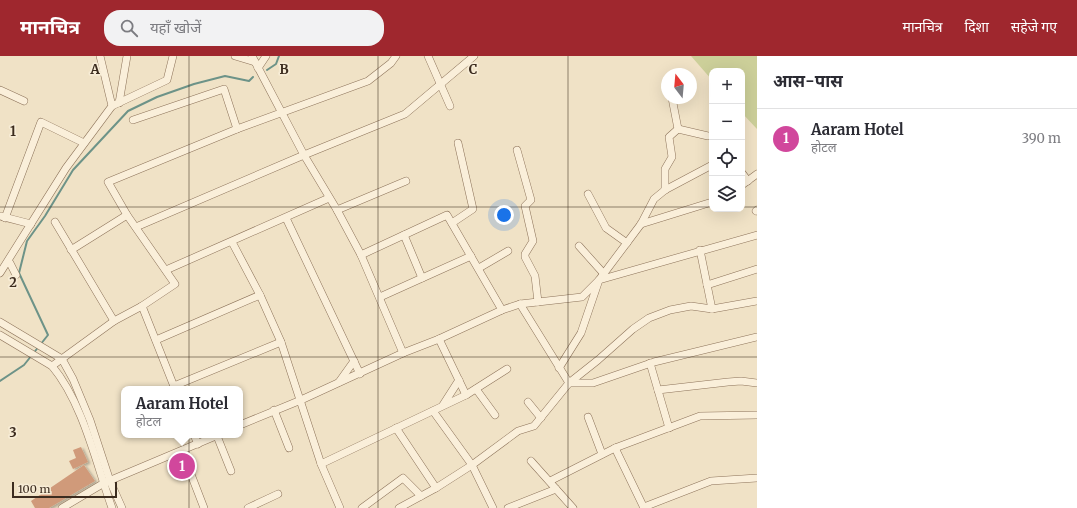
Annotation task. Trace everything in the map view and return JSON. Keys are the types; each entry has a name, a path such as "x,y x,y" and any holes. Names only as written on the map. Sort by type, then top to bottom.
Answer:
{"street":[{"path":"100,56 116,105"},
{"path":"116,105 127,56"},
{"path":"0,273 66,168 84,143 116,105 167,80 173,56"},
{"path":"235,56 255,62 266,56"},
{"path":"52,366 114,321 142,306 175,284 127,215 108,182 280,112 368,80 391,63 396,56"},
{"path":"428,56 450,106"},
{"path":"136,227 304,155 405,114 471,57"},
{"path":"255,62 280,112 337,210 361,255 403,353"},
{"path":"133,120 224,89 237,129"},
{"path":"0,90 24,101"},
{"path":"673,104 678,129"},
{"path":"31,224 3,217 41,122 84,143"},
{"path":"678,129 708,136"},
{"path":"665,190 665,169 672,156 669,137 678,129"},
{"path":"452,223 473,209 458,143"},
{"path":"517,150 531,200 525,206 534,241 525,254 525,257 535,276 538,302"},
{"path":"243,424 301,400 403,353 439,339 502,310 520,304 582,297 602,277 641,224 654,199 665,190 709,166"},
{"path":"745,183 757,174"},
{"path":"337,210 406,181"},
{"path":"588,194 606,228 626,243"},
{"path":"166,270 329,198"},
{"path":"641,224 709,203"},
{"path":"71,250 127,215"},
{"path":"361,255 447,215 502,310"},
{"path":"286,218 360,374"},
{"path":"54,222 114,321"},
{"path":"404,235 422,278"},
{"path":"602,277 757,235"},
{"path":"232,242 260,295 281,342 321,464 340,508"},
{"path":"579,246 602,277"},
{"path":"700,250 712,309"},
{"path":"479,268 508,251"},
{"path":"380,297 471,256"},
{"path":"8,262 16,275"},
{"path":"707,285 757,269"},
{"path":"561,370 581,333 602,277"},
{"path":"156,340 260,295"},
{"path":"399,508 436,488 472,465 518,431 534,426 569,383 633,329 649,318 670,310 691,306 712,309 757,301"},
{"path":"520,304 569,383"},
{"path":"142,306 174,386"},
{"path":"0,322 62,359 73,379 90,420 107,482 112,508"},
{"path":"0,335 52,366 58,373 78,407 107,482 122,508"},
{"path":"569,383 593,383 650,363 757,337"},
{"path":"439,339 466,395"},
{"path":"176,386 281,342"},
{"path":"338,383 354,361"},
{"path":"650,363 669,428"},
{"path":"321,464 466,395 507,369"},
{"path":"442,406 459,380"},
{"path":"658,390 740,381 757,383"},
{"path":"476,389 495,415"},
{"path":"528,402 540,418"},
{"path":"274,410 289,448"},
{"path":"433,411 472,465 492,506"},
{"path":"550,481 615,448 700,416 757,415"},
{"path":"588,417 602,454"},
{"path":"396,428 436,488"},
{"path":"195,438 198,444"},
{"path":"62,508 107,482 211,438"},
{"path":"219,438 231,471"},
{"path":"615,448 644,507 711,481 757,478"},
{"path":"182,451 204,508"},
{"path":"531,462 550,481 556,490 573,508"},
{"path":"362,508 403,478 421,496"},
{"path":"510,508 556,490"},
{"path":"248,508 278,494"}],"green space":[{"path":"691,56 757,56 757,129 745,116 745,68 709,68 709,77"}],"building":[{"path":"81,447 88,462 73,469 69,461 76,458 73,450"},
{"path":"84,465 95,481 49,508 35,508 31,501"}],"waterway":[{"path":"267,70 276,64 279,56"},
{"path":"0,381 24,365 48,335 19,273 27,241 45,216 73,170 128,111 157,97 194,84 225,76 249,81 253,77"}],"place":[{"name":"Aaram Hotel","path":"182,466"}]}
